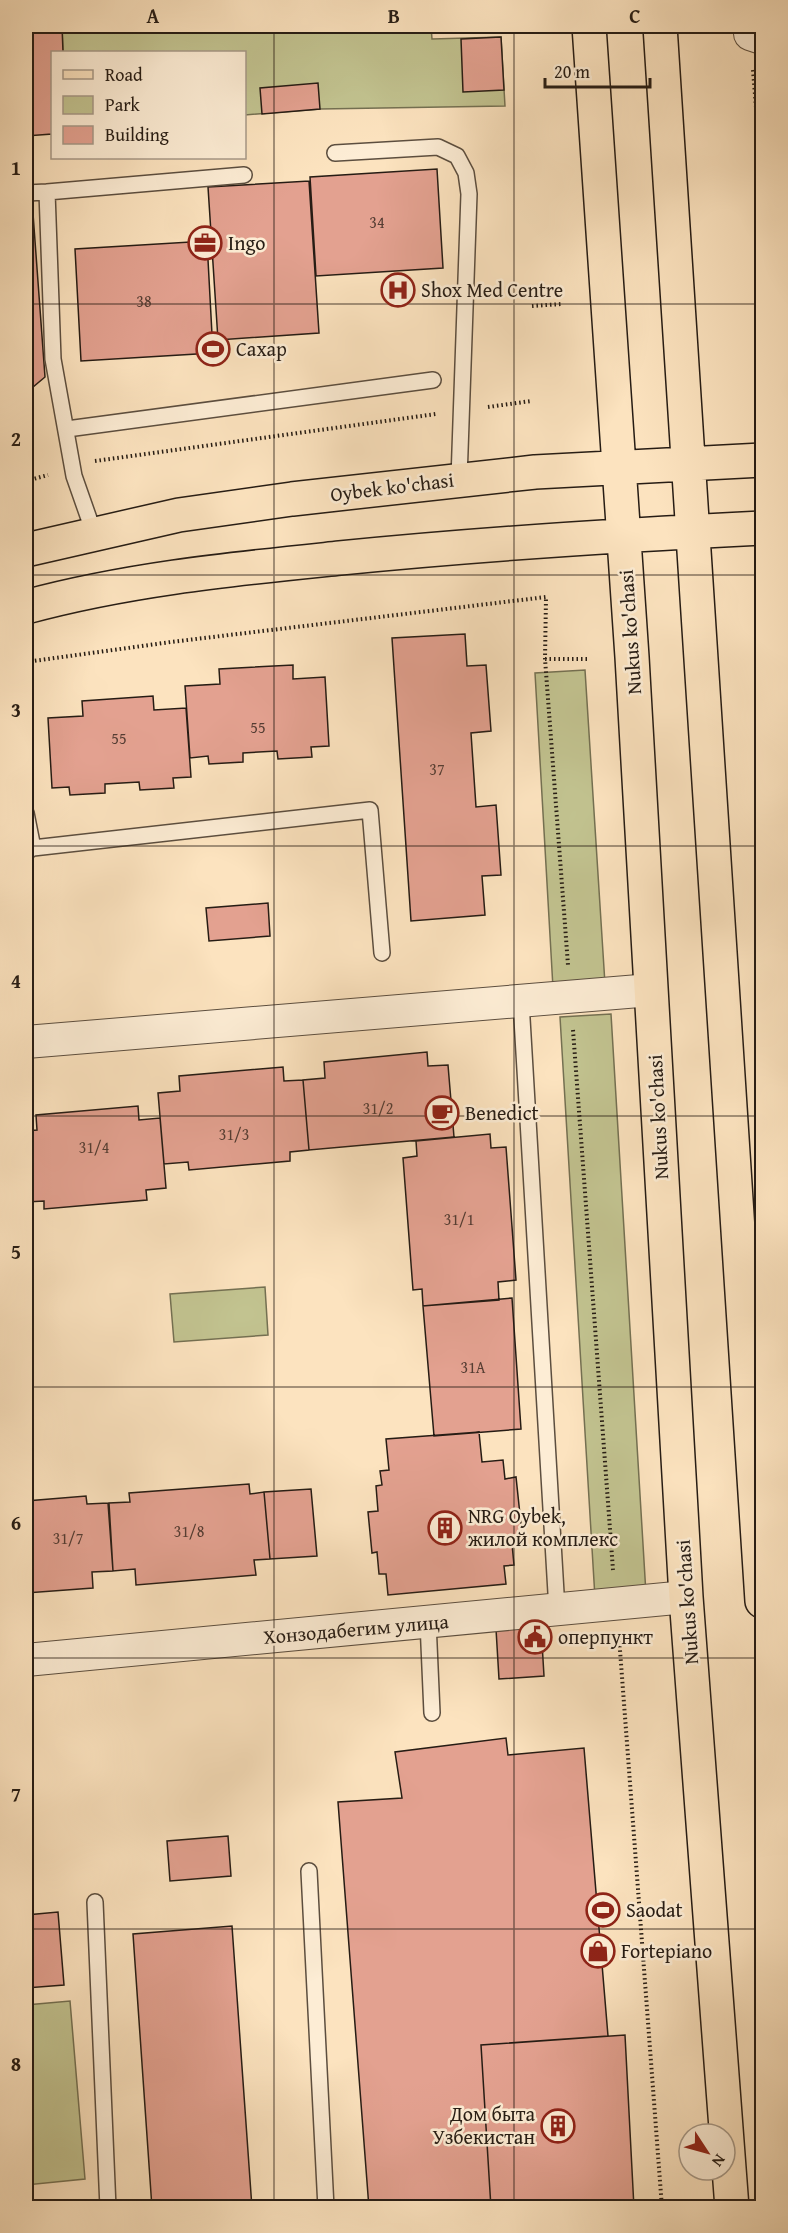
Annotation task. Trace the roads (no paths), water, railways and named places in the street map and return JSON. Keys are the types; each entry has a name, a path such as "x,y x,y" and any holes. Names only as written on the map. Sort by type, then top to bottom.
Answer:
{"main road":[{"name":"Nukus ko'chasi","path":"589,26 623,535 686,1597 732,2208"},
{"path":"660,26 762,1601"},
{"name":"Oybek ko'chasi","path":"26,550 179,515 459,479 618,467 762,460"},
{"path":"26,607 188,573 476,545 762,528"}],"street":[{"path":"26,1042 651,990"},
{"name":"Хонзодабегим улица","path":"26,1660 686,1597"}],"lane":[{"path":"335,153 438,147 457,156 466,173 469,194 459,479"},
{"path":"26,193 244,175"},
{"path":"48,192 53,359 74,476 94,533"},
{"path":"67,429 433,380"},
{"path":"26,813 29,850 370,810 382,953"},
{"path":"521,1002 558,1610"},
{"path":"428,1622 432,1713"},
{"path":"309,1871 326,2208"},
{"path":"95,1902 108,2208"}],"place":[{"name":"Ingo","path":"205,243"},
{"name":"Shox Med Centre","path":"398,290"},
{"name":"Сахар","path":"213,349"},
{"name":"Benedict","path":"442,1113"},
{"name":"NRG Oybek, жилой комплекс","path":"445,1528"},
{"name":"оперпункт","path":"535,1637"},
{"name":"Saodat","path":"603,1910"},
{"name":"Fortepiano","path":"598,1951"},
{"name":"Дом быта Узбекистан","path":"558,2126"}]}
